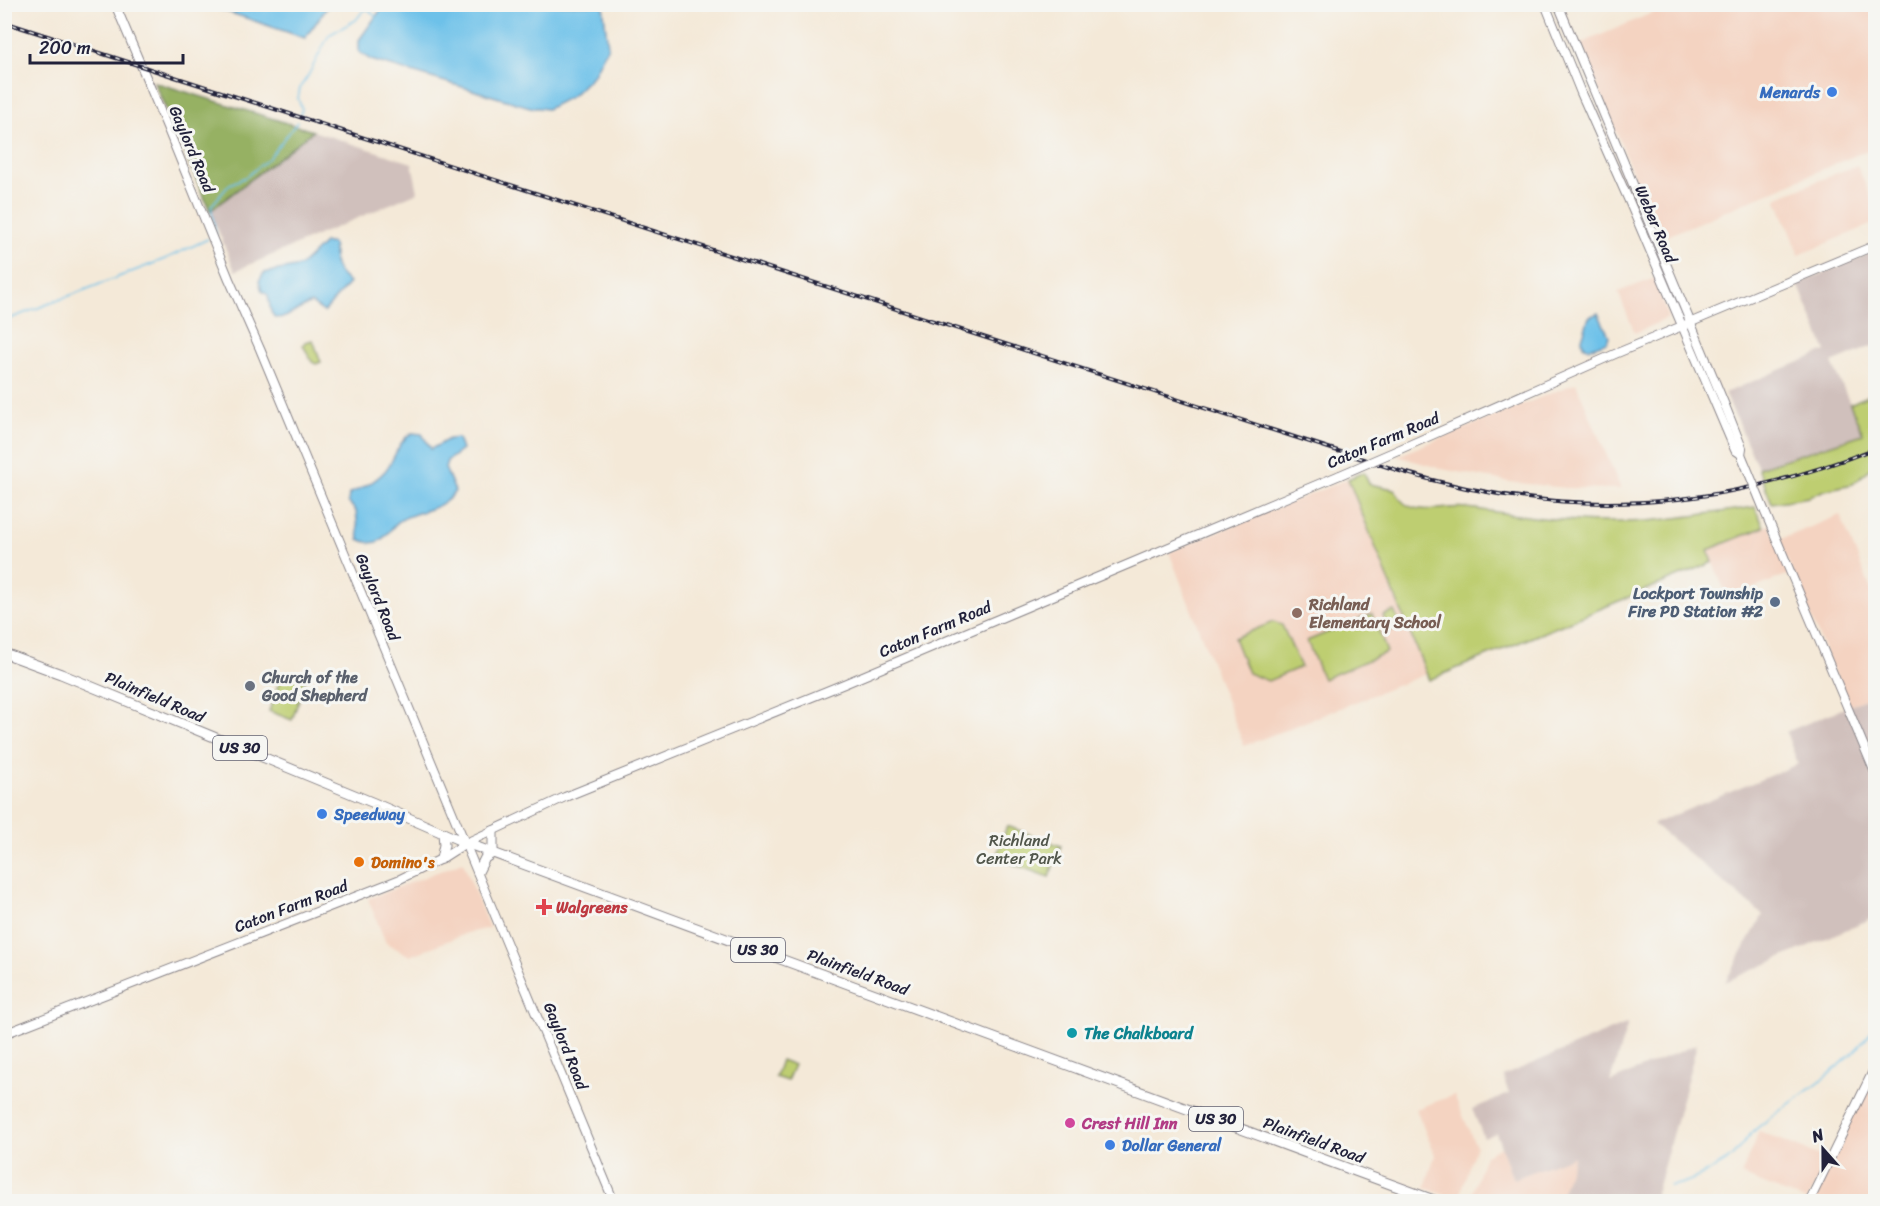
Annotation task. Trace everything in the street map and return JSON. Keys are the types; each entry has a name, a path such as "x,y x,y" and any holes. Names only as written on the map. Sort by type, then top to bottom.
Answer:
{"main road":[{"name":"Plainfield Road","path":"4,653 61,674 466,843 1439,1202"},
{"path":"478,872 485,858 493,853 493,831"},
{"path":"441,859 444,845 443,833"}],"street":[{"name":"Gaylord Road","path":"115,4 614,1202"},
{"name":"Weber Road","path":"1545,4 1629,201 1687,323"},
{"name":"Weber Road","path":"1558,4 1687,323 1735,450 1741,454 1875,775"},
{"name":"Caton Farm Road","path":"4,1034 398,880 441,859 466,843 565,797 833,688 1340,475 1687,323 1875,245"},
{"path":"1809,1202 1875,1065"}],"shaded area":[{"path":"1673,4 1875,5 1875,147 1660,239 1580,44"},
{"path":"313,131 412,163 418,192 235,271 210,211"},
{"path":"1857,165 1875,207 1875,223 1799,255 1776,198"},
{"path":"1875,251 1875,345 1832,363 1863,433 1758,468 1725,393 1826,351 1798,284"},
{"path":"1655,278 1668,318 1635,333 1618,292"},
{"path":"1576,383 1621,489 1566,488 1510,482 1442,469 1397,456"},
{"name":"Richland Elementary School","path":"1348,479 1426,674 1244,746 1169,552"},
{"path":"1840,515 1875,599 1875,695 1848,706 1779,540"},
{"path":"1769,525 1791,573 1728,599 1708,550"},
{"path":"1875,695 1875,769 1871,774 1876,786 1875,917 1725,982 1763,915 1653,824 1798,764 1786,732"},
{"path":"463,862 489,928 467,933 410,956 386,943 368,899"},
{"path":"1628,1023 1610,1082 1697,1044 1654,1201 1559,1201 1574,1156 1513,1179 1496,1133 1484,1138 1472,1109 1509,1094 1503,1076"},
{"path":"1865,1089 1875,1093 1875,1201 1811,1202"},
{"path":"1454,1095 1476,1146 1458,1200 1425,1188 1435,1155 1416,1109"},
{"path":"1759,1131 1827,1159 1807,1201 1741,1175"},
{"path":"1501,1147 1513,1179 1575,1155 1559,1201 1469,1202 1485,1155"}],"green space":[{"path":"154,82 313,131 210,211"},
{"path":"313,340 321,362 316,364 312,362 303,345"},
{"path":"1875,392 1875,468 1871,468 1853,484 1825,490 1809,497 1772,503 1758,468 1863,434 1850,404"},
{"path":"1364,472 1369,484 1394,489 1404,503 1419,509 1460,507 1553,519 1623,522 1680,518 1755,507 1764,527 1708,550 1713,562 1429,680 1348,479"},
{"path":"1394,611 1401,626 1389,631 1383,616"},
{"path":"1372,614 1387,652 1323,679 1307,641"},
{"path":"1273,622 1282,625 1301,667 1268,681 1248,673 1234,638"},
{"path":"282,674 305,682 292,720 269,711"},
{"name":"Richland Center Park","path":"1007,826 1061,846 1049,877 996,858"},
{"path":"781,1060 794,1065 787,1081 775,1077"}],"water":[{"path":"207,5 329,5 305,38"},
{"path":"384,5 603,5 608,46 594,74 572,96 547,109 530,107 371,60 359,52 359,40"},
{"path":"324,243 332,243 335,265 349,283 324,312 311,303 285,317 275,318 271,312 268,295 262,291 259,281 264,273 300,266"},
{"path":"1598,313 1609,336 1607,342 1589,348 1583,345 1582,339 1589,317"},
{"path":"412,433 422,434 431,449 449,439 458,438 462,450 447,461 445,468 455,491 438,506 398,522 381,540 365,542 359,539 356,511 348,502 349,494 381,475 389,466 403,441"}],"waterway":[{"path":"300,114 302,109 298,99 300,88 329,35 356,20 363,11 368,9 376,17"},
{"path":"216,235 211,206 230,184 246,177 269,158 297,122"},
{"path":"4,321 165,259 208,239"},
{"path":"1670,1186 1699,1177 1729,1159 1756,1129 1851,1055 1876,1025"}],"railway":[{"path":"4,22 1400,471 1461,487 1521,498 1581,503 1640,502 1698,497 1757,486 1876,448"}],"place":[{"name":"Menards","path":"1832,92"},
{"name":"Lockport Township Fire PD Station #2","path":"1775,602"},
{"name":"Richland Elementary School","path":"1297,613"},
{"name":"Church of the Good Shepherd","path":"250,686"},
{"name":"Speedway","path":"322,814"},
{"name":"Domino's","path":"359,862"},
{"name":"Walgreens","path":"544,907"},
{"name":"The Chalkboard","path":"1072,1033"},
{"name":"Crest Hill Inn","path":"1070,1123"},
{"name":"Dollar General","path":"1110,1145"}]}
